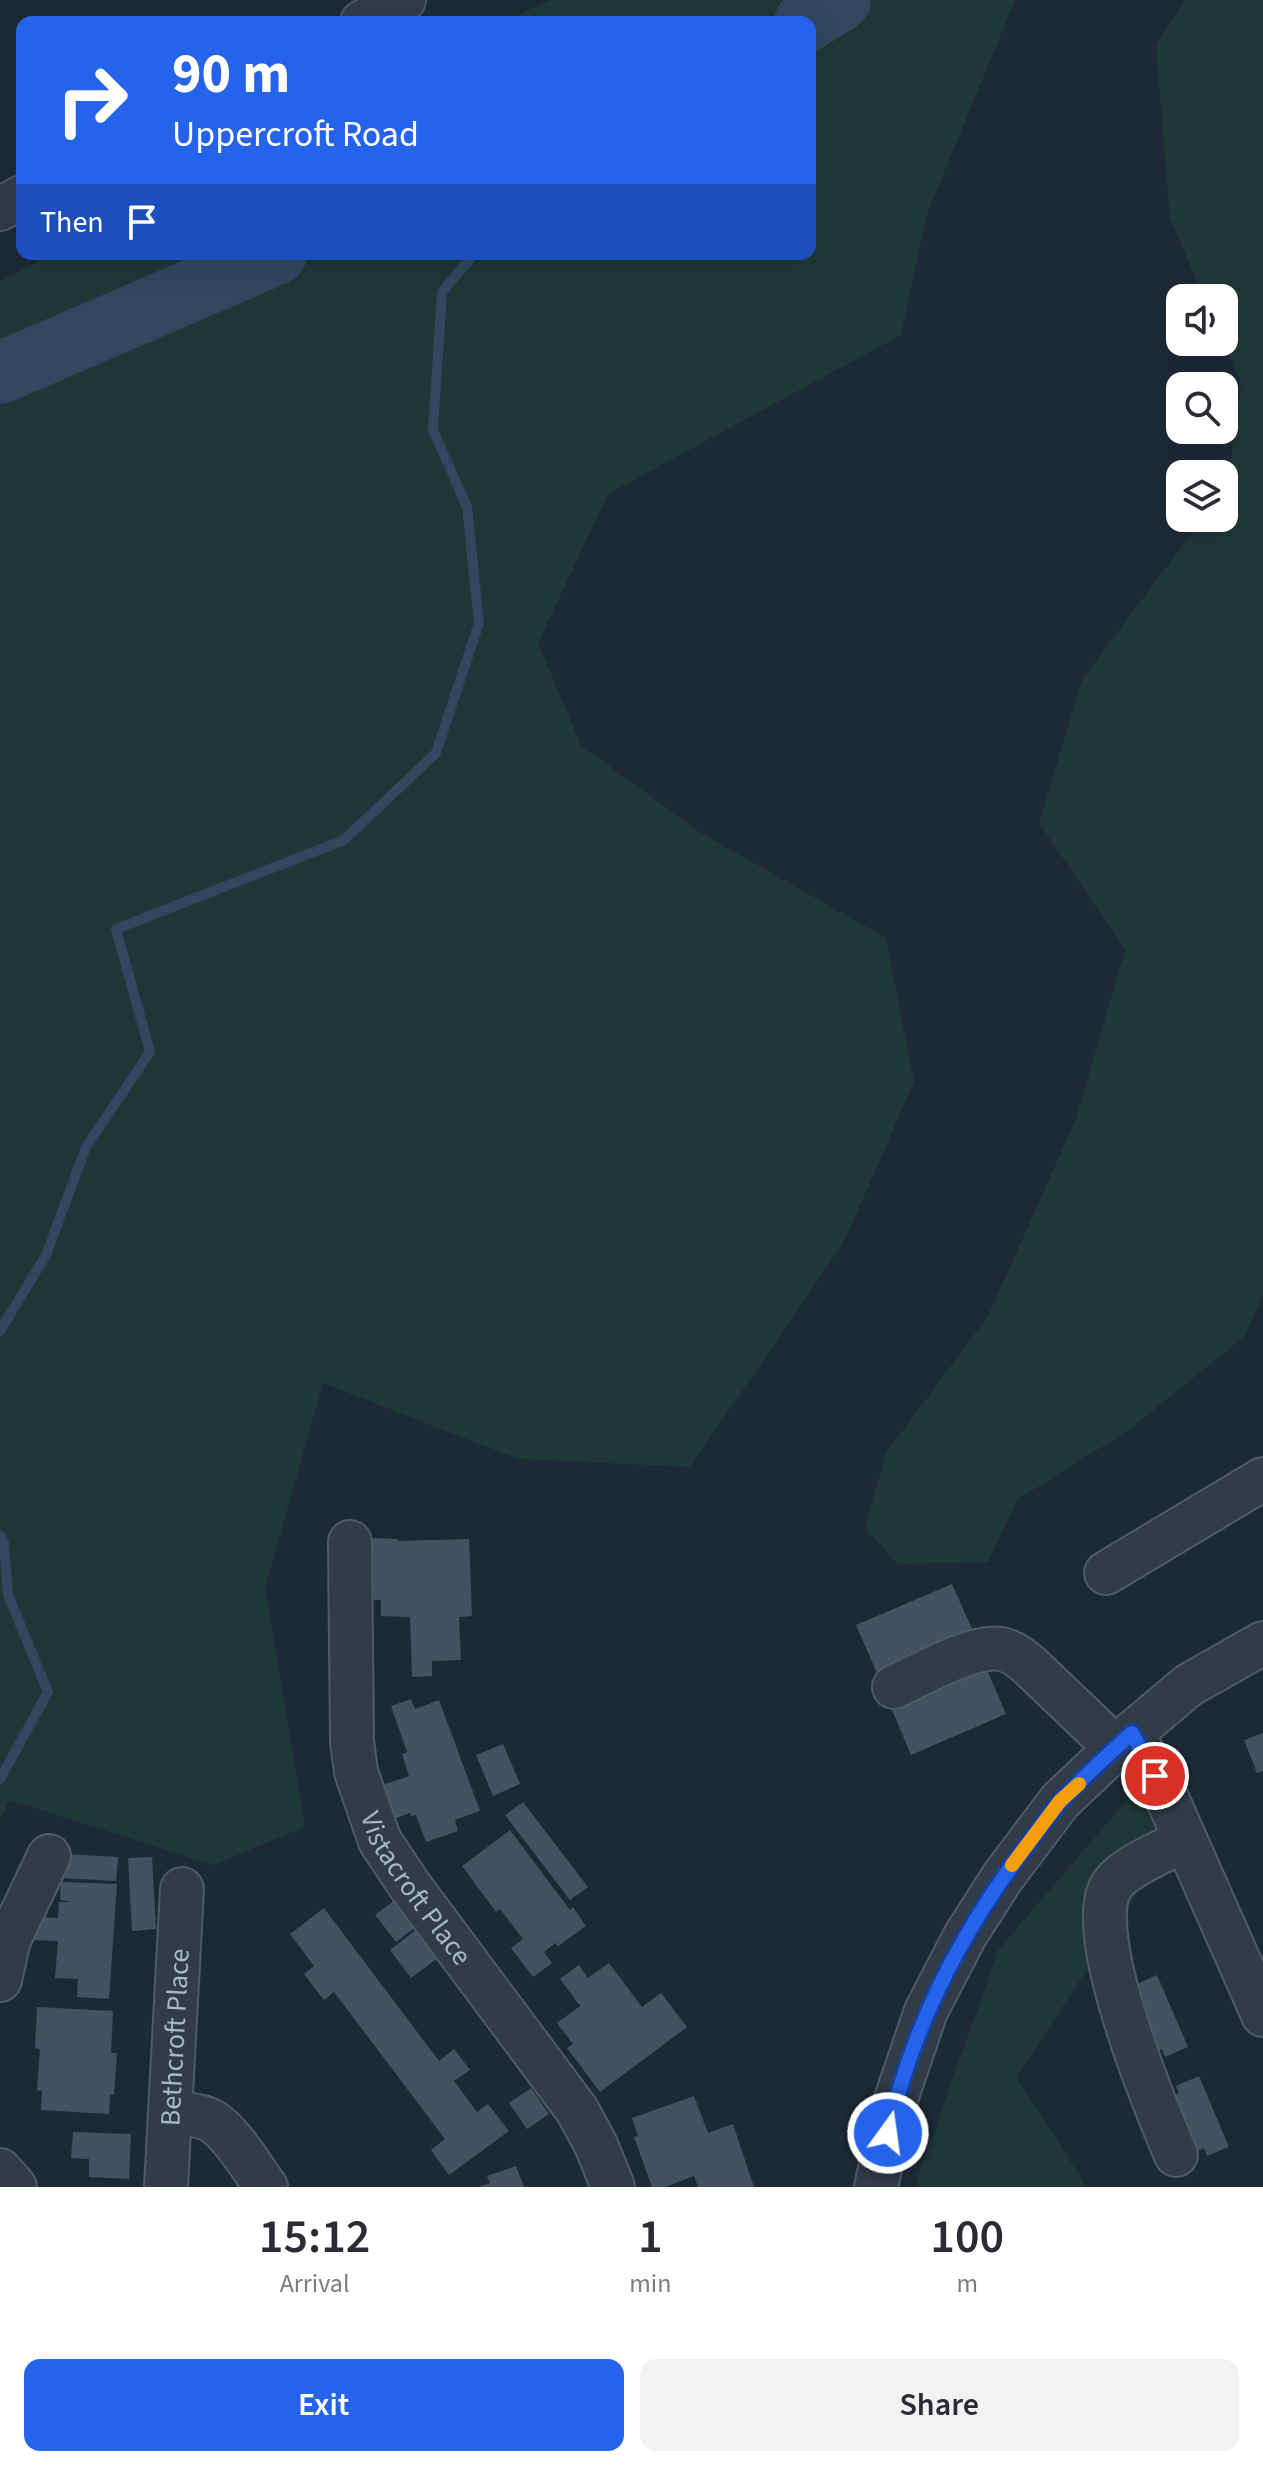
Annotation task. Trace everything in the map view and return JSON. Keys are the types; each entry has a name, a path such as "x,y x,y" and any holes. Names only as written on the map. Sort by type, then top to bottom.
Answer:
{"street":[{"path":"373,16 404,0"},
{"path":"1106,1573 1263,1479"},
{"name":"Vistacroft Place","path":"350,1542 352,1741 356,1772 380,1841 577,2110 613,2187"},
{"path":"876,2187 894,2105 926,2011 965,1936 1002,1878 1060,1801 1124,1740 1189,1685 1263,1643"},
{"path":"894,1687 972,1653 1001,1649 1015,1654 1124,1740 1167,1798 1263,2015"},
{"path":"1176,2155 1132,2040 1108,1949 1104,1921 1106,1900 1113,1884 1133,1867 1185,1840"},
{"path":"0,1980 9,1940 49,1856"},
{"name":"Bethcroft Place","path":"166,2187 182,1889"},
{"path":"170,2113 196,2115 212,2121 226,2134 266,2187"},
{"path":"0,2170 15,2187"}],"green space":[{"path":"551,0 1015,0 927,214 901,335 608,494 538,643 581,745 698,831 886,938 914,1082 844,1242 690,1467 518,1459 323,1383 265,1588 305,1827 213,1865 10,1800 0,1818 0,281 40,260 816,260 816,16 515,16"},
{"path":"1186,0 1263,0 1263,1295 1245,1336 1129,1430 1017,1500 988,1562 898,1564 865,1528 886,1453 988,1316 1076,1119 1125,950 1039,823 1082,680 1193,532 1238,532 1238,460 1230,460 1233,444 1238,444 1241,384 1229,356 1238,356 1238,284 1198,284 1170,218 1156,45"},
{"path":"1141,1784 1180,1829 1016,2077 1087,2187 918,2187 918,2176 999,1949"}],"building":[{"path":"365,1538 398,1541 469,1539 472,1616 459,1617 461,1660 432,1661 432,1676 412,1677 410,1617 381,1616 381,1600 363,1600"},
{"path":"952,1584 973,1631 877,1673 856,1625"},
{"path":"985,1665 1006,1714 911,1755 890,1705"},
{"path":"411,1699 415,1709 439,1700 480,1811 455,1820 458,1831 426,1842 416,1815 411,1816 410,1813 391,1820 380,1786 409,1776 402,1754 407,1752 391,1706"},
{"path":"1263,1733 1263,1771 1257,1773 1244,1740"},
{"path":"503,1744 520,1784 493,1796 476,1755"},
{"path":"523,1802 588,1887 570,1900 505,1815"},
{"path":"510,1830 570,1910 573,1907 586,1926 544,1952 552,1963 533,1977 511,1948 523,1939 500,1909 496,1912 462,1866"},
{"path":"63,1854 118,1857 116,1881 62,1878"},
{"path":"152,1857 156,1929 132,1931 128,1858"},
{"path":"61,1882 117,1884 109,1999 77,1997 78,1979 55,1978 58,1941 30,1940 31,1916 58,1918 59,1902 72,1902 60,1900"},
{"path":"395,1900 417,1926 396,1942 375,1915"},
{"path":"324,1908 439,2061 454,2049 470,2070 454,2081 477,2112 488,2104 509,2131 449,2175 431,2150 445,2139 334,1992 324,2000 304,1974 314,1966 290,1934"},
{"path":"417,1929 439,1957 411,1978 390,1950"},
{"path":"609,1963 642,2007 661,1993 687,2027 600,2092 567,2048 573,2044 557,2023 580,2006 560,1979 579,1965 588,1978"},
{"path":"1157,1975 1188,2047 1165,2057 1162,2049 1150,2054 1135,1985"},
{"path":"37,2007 113,2011 111,2053 117,2053 114,2095 110,2095 109,2114 41,2110 42,2091 37,2090 40,2049 35,2048"},
{"path":"1199,2076 1229,2147 1207,2156 1204,2148 1190,2154 1167,2099 1179,2093 1176,2086"},
{"path":"531,2088 549,2114 527,2129 509,2103"},
{"path":"694,2096 708,2133 733,2124 754,2187 698,2187 694,2176 665,2187 652,2187 634,2137 638,2136 632,2118"},
{"path":"73,2132 131,2134 129,2179 89,2177 89,2159 71,2158"},
{"path":"516,2166 524,2187 479,2187 490,2183 487,2176"}],"waterway":[{"path":"815,16 840,0"},
{"path":"0,373 262,260"},
{"path":"0,1331 46,1255 86,1147 150,1052 116,929 344,840 436,753 479,623 467,507 433,430 442,292 469,260"},
{"path":"0,1535 4,1543 8,1595 48,1692 0,1779"}],"slow traffic":[{"path":"1012,1865 1060,1801 1079,1784"}],"route":[{"path":"888,2133 894,2105 926,2011 965,1936 1002,1878 1060,1801 1132,1733 1155,1776"}]}
